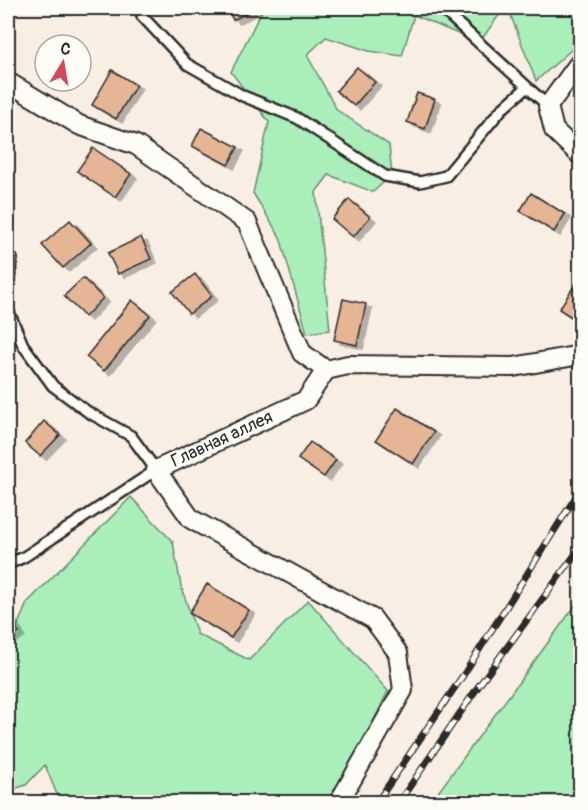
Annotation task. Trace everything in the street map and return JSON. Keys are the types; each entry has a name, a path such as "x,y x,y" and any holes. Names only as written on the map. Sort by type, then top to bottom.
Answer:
{"street":[{"path":"580,62 548,106 554,130 580,155"},
{"path":"8,82 79,125 136,144 247,222 302,353 326,370 348,365 513,367 580,355"},
{"name":"Главная аллея","path":"326,370 306,400 156,470 191,519 373,619 398,653 403,690 339,802"}],"lane":[{"path":"441,8 548,106"},
{"path":"142,16 187,63 243,96 297,118 385,176 420,182 446,176 501,110 527,87"},
{"path":"8,285 12,259"},
{"path":"8,310 16,323 23,345 53,386 88,412 131,436 156,470 24,557 8,564"}],"green space":[{"path":"263,8 504,8 479,43 414,15 402,56 369,51 326,37 307,55 337,110 389,145 392,175 373,192 329,175 316,192 330,330 307,333 280,237 253,193 269,122 231,72"},
{"path":"508,8 580,8 580,42 536,81"},
{"path":"131,497 173,542 181,586 197,634 249,660 308,600 388,691 335,802 60,802 45,765 26,785 8,791 8,648 27,603"},
{"path":"580,599 580,802 431,802"}],"building":[{"path":"227,8 255,8 255,9 233,20"},
{"path":"357,67 375,82 354,106 336,91"},
{"path":"112,70 136,85 116,119 92,105"},
{"path":"417,93 435,99 425,129 407,122"},
{"path":"201,128 238,147 228,165 192,146"},
{"path":"93,148 131,174 115,197 77,171"},
{"path":"531,193 565,214 554,232 520,211"},
{"path":"349,199 370,217 353,237 332,219"},
{"path":"70,220 91,243 63,268 42,245"},
{"path":"141,237 151,259 118,274 108,253"},
{"path":"195,274 212,296 189,314 172,292"},
{"path":"580,277 580,319 579,322 559,309"},
{"path":"83,278 103,298 85,317 64,296"},
{"path":"343,299 366,304 357,345 334,340"},
{"path":"132,300 150,315 104,371 86,357"},
{"path":"397,408 434,432 413,464 376,440"},
{"path":"44,421 60,435 40,456 25,443"},
{"path":"310,442 336,460 324,477 298,459"},
{"path":"207,584 249,610 231,638 189,613"},
{"path":"8,612 19,633 8,639"}],"railway":[{"path":"377,802 464,674 580,490"},
{"path":"399,802 480,684 580,548"}]}
